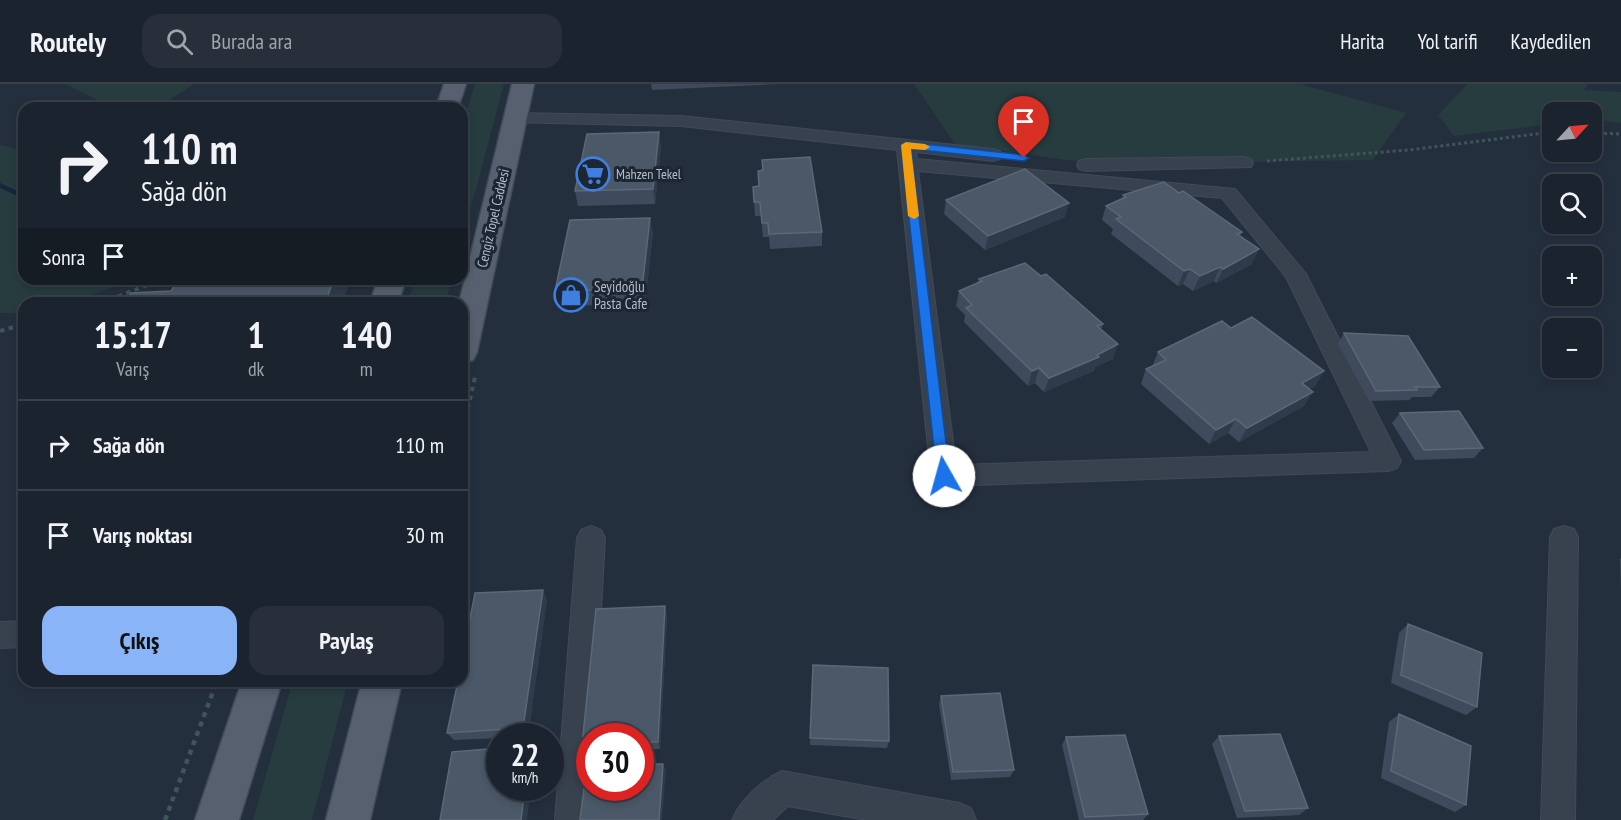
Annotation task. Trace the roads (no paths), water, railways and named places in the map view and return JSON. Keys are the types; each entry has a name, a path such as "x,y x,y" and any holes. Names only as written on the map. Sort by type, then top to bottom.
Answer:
{"main road":[{"path":"449,102 455,84"},
{"name":"Cengiz Topel Caddesi","path":"468,326 523,84"},
{"path":"217,820 260,687"},
{"path":"348,820 381,687"}],"street":[{"path":"515,118 681,121 907,155 1228,193 1295,274 1388,461 944,476 907,155"},
{"path":"907,155 1095,166 1244,163"},
{"path":"1558,820 1564,537"},
{"path":"572,820 591,538"},
{"path":"0,635 18,634"},
{"path":"749,820 782,788 959,820"}],"waterway":[{"path":"0,185 18,194"}],"place":[{"name":"Mahzen Tekel","path":"593,174"},
{"name":"Seyidoğlu Pasta Cafe","path":"571,295"}]}
